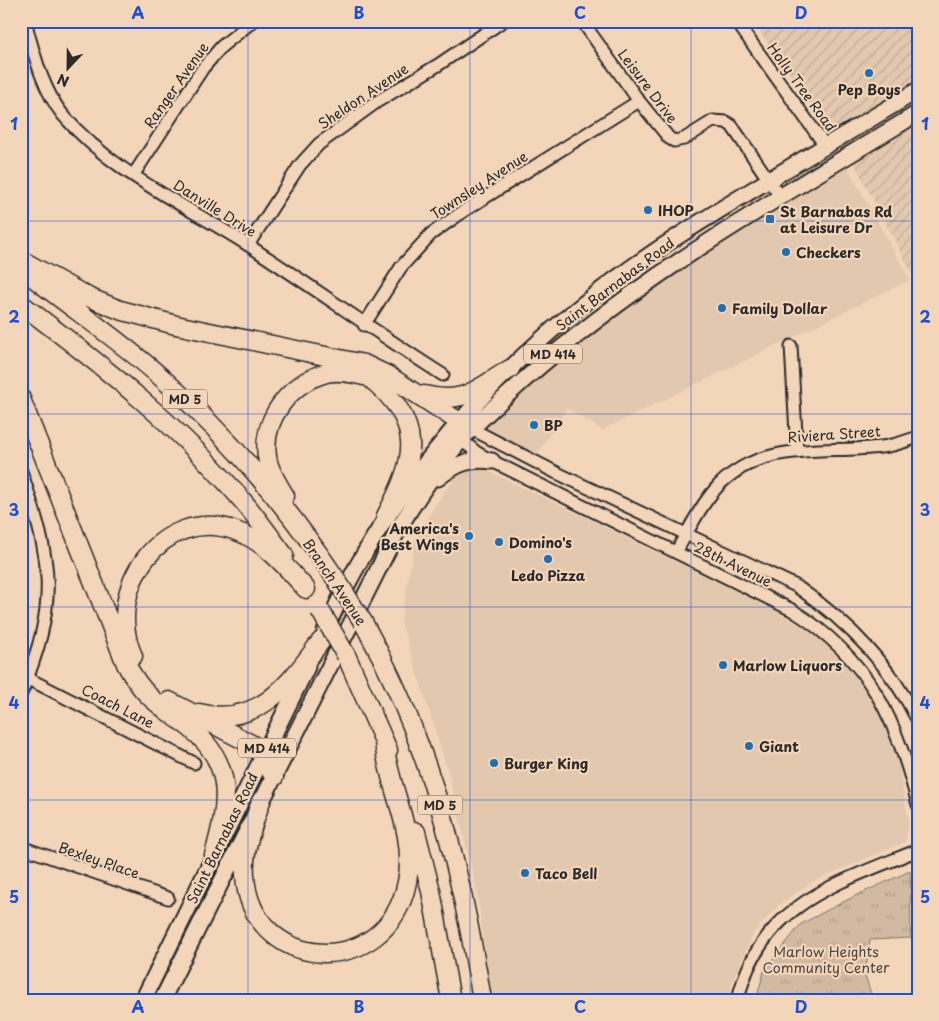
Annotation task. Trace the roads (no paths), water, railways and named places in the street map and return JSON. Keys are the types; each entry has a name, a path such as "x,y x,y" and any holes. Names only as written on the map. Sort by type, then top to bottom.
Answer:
{"highway":[{"path":"21,260 72,289 120,310 176,325 364,364 389,376 416,393 460,430"},
{"name":"Branch Avenue","path":"21,268 161,376 190,404 256,474 336,579 388,666 429,769 454,851 482,1000"},
{"name":"Branch Avenue","path":"21,304 132,390 215,470 248,507 320,610 346,655 399,775 411,813 442,946 450,1000"},
{"path":"416,393 441,399 458,399 510,369"},
{"path":"321,557 274,477 268,461 267,442 271,425 278,408 290,392 308,380 327,373 344,372 369,377 460,430"},
{"path":"369,377 386,391 403,414 411,443 407,469 386,516"},
{"path":"21,400 112,631 134,680 150,699 201,738 224,776 225,813 214,855"},
{"path":"274,777 263,756 252,745 177,706 163,697 149,683 128,646 125,625 130,589 140,563 153,548 173,535 192,528 216,526 236,530 253,539 306,588"},
{"path":"177,706 211,716 233,715 255,708 284,689 321,641"},
{"path":"261,801 245,852 245,876 252,906 263,924 286,943 316,953 349,951 360,946 373,939 392,920 404,892 408,868 407,832 386,760 384,741"},
{"path":"442,946 458,1000"}],"main road":[{"name":"Saint Barnabas Road","path":"144,1000 321,641 336,605 386,516 510,369 561,323 606,288 682,234 918,90"},
{"name":"Saint Barnabas Road","path":"162,1000 387,552 460,430 602,314 694,252 918,113"},
{"path":"423,489 454,466 469,461 492,461"}],"street":[{"name":"Danville Drive","path":"25,21 46,88 62,114 81,134 134,174 248,245 364,325 443,375"},
{"name":"Ranger Avenue","path":"134,174 203,68 222,46 253,21"},
{"name":"Sheldon Avenue","path":"248,245 300,165 319,144 363,111 503,21"},
{"name":"Leisure Drive","path":"582,21 664,133 674,141 684,139 712,120 726,122 732,126 780,198"},
{"name":"Holly Tree Road","path":"736,21 826,147"},
{"name":"Townsley Avenue","path":"364,325 401,267 431,234 465,210 639,101"},
{"path":"791,346 797,451"},
{"name":"28th Avenue","path":"460,430 492,461 792,610 815,625 844,651 866,678 893,724 918,805"},
{"name":"28th Avenue","path":"460,430 687,534 794,586 823,604 846,624 878,658 901,690 918,720"},
{"name":"Riviera Street","path":"676,552 719,484 758,459 797,451 882,447 918,437"},
{"path":"21,471 43,536 48,568 48,601 44,630 25,676 21,694"},
{"name":"Coach Lane","path":"25,676 194,762"},
{"name":"Bexley Place","path":"21,847 168,898"},
{"path":"738,1000 753,958 763,941 788,913 827,888 918,850"}],"place":[{"name":"Pep Boys","path":"869,73"},
{"name":"IHOP","path":"648,210"},
{"name":"St Barnabas Rd at Leisure Dr","path":"770,219"},
{"name":"Checkers","path":"786,252"},
{"name":"Family Dollar","path":"722,308"},
{"name":"BP","path":"534,425"},
{"name":"America's Best Wings","path":"469,536"},
{"name":"Domino's","path":"499,542"},
{"name":"Ledo Pizza","path":"548,559"},
{"name":"Marlow Liquors","path":"723,665"},
{"name":"Giant","path":"749,746"},
{"name":"Burger King","path":"494,763"},
{"name":"Taco Bell","path":"525,873"}],"park label":[{"name":"Marlow Heights Community Center","path":"826,960"}]}
